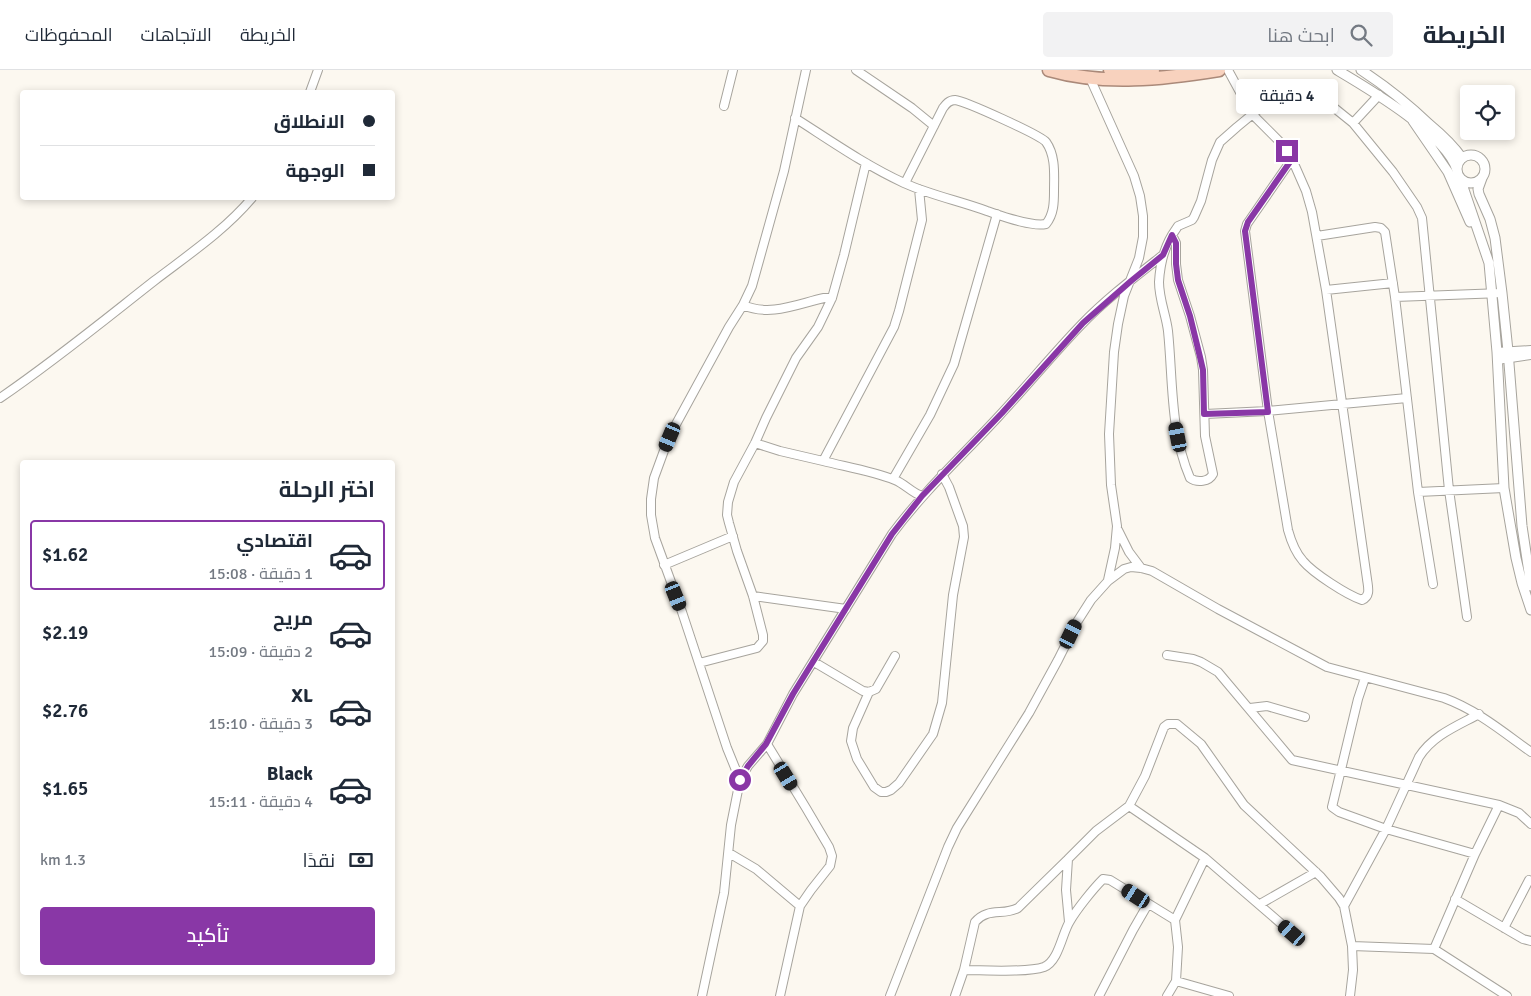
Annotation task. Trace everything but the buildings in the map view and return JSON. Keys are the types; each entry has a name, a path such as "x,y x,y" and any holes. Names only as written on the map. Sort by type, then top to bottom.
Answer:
{"highway":[{"path":"1049,70 1090,78 1140,80 1219,70"},
{"path":"1110,70 1153,70"}],"street":[{"path":"311,90 318,70"},
{"path":"724,106 733,70"},
{"path":"740,780 726,748 682,612 664,565 656,538 651,499 654,478 670,437 743,305 757,269 784,171 806,70"},
{"path":"856,70 912,108 934,126"},
{"path":"1228,70 1252,114 1281,143 1292,159 1306,191 1312,212 1326,290 1368,588 1366,597 1362,600 1340,589 1311,569 1303,562 1294,547 1288,530 1268,412 1245,231 1248,222 1292,159"},
{"path":"1337,70 1379,95 1413,121 1441,146 1452,159 1458,174 1489,263 1497,356 1504,488 1516,558 1531,610"},
{"path":"1361,70 1398,95 1446,139 1462,158"},
{"path":"1090,78 1134,176 1143,216 1143,237 1139,258 1124,296 1118,324 1111,380 1110,459 1116,526 1113,559 1108,580"},
{"path":"1172,235 1176,243 1178,280 1190,316 1203,370 1205,436 1213,474 1210,479 1198,481 1192,480 1188,474 1176,427 1168,329 1159,288 1163,255 1172,235 1178,226 1192,220 1194,217 1201,201 1212,160 1220,142 1282,91 1288,88 1300,87 1322,98 1353,123 1393,172 1420,212 1423,224 1449,490 1467,617"},
{"path":"1353,123 1379,95"},
{"path":"795,118 866,164 905,183 919,189 997,214 1041,225 1046,224 1049,220 1053,208 1053,159 1044,140 1031,132 955,100 946,104 905,183"},
{"path":"1413,121 1448,172 1489,263"},
{"path":"1458,174 1459,162 1462,158 1470,155 1482,160 1485,169 1478,194 1490,219 1495,238 1508,355 1521,517 1531,586"},
{"path":"699,663 748,651 760,646 763,641 753,596 737,551 728,515 728,502 734,482 755,444 796,358 818,327 832,298 866,164"},
{"path":"1458,174 1468,183 1473,183 1482,178"},
{"path":"823,461 894,327 922,220 919,189"},
{"path":"0,398 90,333 194,251 229,222 250,200"},
{"path":"893,479 930,415 954,364 997,214"},
{"path":"1317,236 1375,227 1381,228 1387,237 1418,492 1433,584"},
{"path":"702,996 724,893 731,825 740,780 748,766 766,744 793,694 892,534 922,496 1014,400 1078,328 1163,255"},
{"path":"1326,290 1393,283"},
{"path":"1395,297 1502,293"},
{"path":"743,305 755,309 774,310 824,298 832,298"},
{"path":"1508,355 1531,350"},
{"path":"1497,356 1531,355"},
{"path":"1204,414 1268,412 1407,398"},
{"path":"755,444 893,479 917,495 922,496"},
{"path":"869,692 853,728 851,741 857,759 874,788 881,792 886,792 899,783 933,734 942,703 953,595 964,536 962,521 942,474"},
{"path":"1418,492 1504,488"},
{"path":"1116,526 1124,544 1141,568"},
{"path":"664,565 734,536"},
{"path":"890,996 957,828 1029,713 1084,610 1108,580 1124,569 1131,567 1141,568 1163,576 1218,610 1314,662 1342,672 1462,704 1531,752"},
{"path":"753,596 846,609"},
{"path":"1167,655 1201,662 1218,672 1292,760 1499,805 1519,813 1531,824"},
{"path":"814,662 863,691 869,692 876,689 895,656"},
{"path":"1364,678 1332,808 1386,829 1475,854"},
{"path":"1250,708 1267,706 1305,717"},
{"path":"1344,906 1386,829 1419,757 1431,741 1479,714"},
{"path":"955,996 964,970 975,922 980,916 986,914 1018,908 1096,831 1129,806 1144,776 1164,727 1168,724 1177,724 1201,744 1244,804 1332,888 1344,906 1352,946 1350,996"},
{"path":"766,744 832,854 830,866 800,906 780,996"},
{"path":"1434,949 1475,854 1499,805"},
{"path":"1129,806 1205,858 1292,933"},
{"path":"729,854 756,869 800,906"},
{"path":"1168,996 1176,981 1178,947 1175,920 1205,858"},
{"path":"1068,859 1066,890 1069,922"},
{"path":"1260,904 1316,872"},
{"path":"964,970 1027,970 1046,966 1050,963 1061,944 1069,922 1100,882 1106,878 1175,920"},
{"path":"1504,928 1529,880"},
{"path":"1455,899 1523,939 1531,941"},
{"path":"1099,996 1148,904"},
{"path":"1352,946 1434,949 1507,996"},
{"path":"1176,981 1218,995 1228,996"}],"route":[{"path":"740,780 748,766 766,744 793,694 905,516 1083,323 1163,255 1172,235 1176,243 1178,280 1190,316 1203,370 1204,414 1268,412 1245,231 1248,222 1292,159 1287,151"}]}
